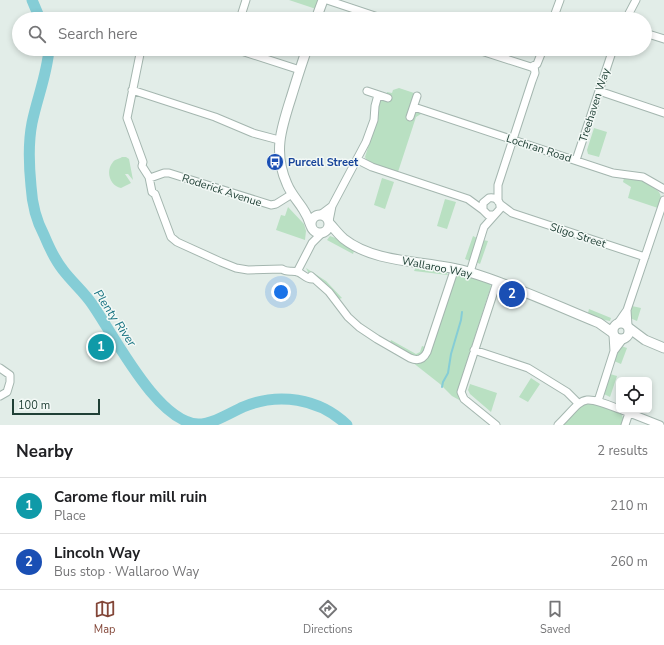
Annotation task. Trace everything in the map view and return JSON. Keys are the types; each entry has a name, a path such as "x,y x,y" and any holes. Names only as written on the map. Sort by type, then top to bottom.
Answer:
{"street":[{"path":"242,12 246,0"},
{"path":"319,12 323,0"},
{"path":"327,0 363,12"},
{"path":"556,12 560,0"},
{"path":"630,12 636,0"},
{"path":"652,35 664,39"},
{"path":"139,56 127,118 143,162 142,166 151,177 152,192 155,194 170,236 175,241 236,268 253,270 298,270 329,292 348,317 364,331 410,358 417,360 422,358 427,352 455,268"},
{"path":"257,56 300,70"},
{"path":"305,56 283,122 279,140 279,152 281,168 292,194 303,208 312,227 316,232 322,233"},
{"path":"499,56 533,66"},
{"path":"533,66 538,62 540,56"},
{"name":"Treehaven Way","path":"576,160 611,56"},
{"path":"484,227 500,209 498,185 533,75 535,73 533,66"},
{"path":"132,90 215,117 253,133 279,140"},
{"path":"368,91 388,98"},
{"path":"599,92 664,113"},
{"path":"298,270 312,243 328,229 332,206 365,147 374,120 374,106 378,94"},
{"path":"410,117 417,96"},
{"name":"Lochran Road","path":"414,107 617,174 643,177 664,189"},
{"path":"358,160 372,167 468,199 488,215 494,215"},
{"name":"Roderick Avenue","path":"151,177 164,173 172,174 268,205 276,204 292,194"},
{"path":"470,272 484,227 484,211 482,205 498,185"},
{"path":"468,199 494,198 499,203"},
{"path":"598,401 614,351 613,328 627,310 664,200"},
{"name":"Sligo Street","path":"499,203 512,213 645,257"},
{"path":"312,243 312,220 332,206"},
{"path":"303,208 325,217 329,222"},
{"name":"Sligo Street","path":"494,215 512,213"},
{"name":"Wallaroo Way","path":"329,222 342,237 357,247 379,255 470,272 600,323 613,334"},
{"name":"Wallaroo Way","path":"322,233 342,237"},
{"path":"496,425 464,399 461,394 461,387 497,282"},
{"path":"614,351 629,333 627,310"},
{"name":"Wallaroo Way","path":"600,323 617,323"},
{"path":"617,323 623,323 645,340"},
{"path":"613,334 618,339 635,338 645,340 664,348"},
{"path":"474,350 528,368 567,392 578,403"},
{"path":"0,368 10,375 10,382 7,392 0,396"},
{"path":"558,425 578,403 587,400 598,401 616,408"},
{"path":"625,425 626,413"},
{"path":"631,413 660,425"}],"green space":[{"path":"289,0 319,0 316,9"},
{"path":"399,88 417,94 407,116 413,118 416,112 421,114 416,117 398,172 384,169 370,163 365,157 376,122 377,108 380,101 387,101 387,92 392,93 393,90"},
{"path":"594,128 607,132 599,157 588,154 587,150"},
{"path":"122,157 129,159 133,180 128,174 125,174 131,183 121,188 117,187 110,178 109,170 115,160"},
{"path":"382,178 394,182 385,209 374,205"},
{"path":"624,178 642,180 658,191 661,197 658,208 628,198 631,187 623,182"},
{"path":"445,199 456,202 447,229 437,226"},
{"path":"288,207 304,224 306,231 305,240 276,230 281,215 285,216"},
{"path":"330,236 338,239 342,244 354,251 353,254 327,240"},
{"path":"473,236 477,238 470,261 465,259"},
{"path":"483,240 488,241 480,264 476,262"},
{"path":"416,267 445,270 448,275 414,271"},
{"path":"306,268 326,281 342,298 339,299 308,272"},
{"path":"459,273 489,283 491,286 458,389 458,396 461,401 452,396 440,384 412,362 421,362 428,357 456,275"},
{"path":"632,306 641,308 637,321 630,318"},
{"path":"589,309 611,318 610,321 598,319 588,313"},
{"path":"391,340 416,354 420,352 422,346 425,347 421,355 416,357 390,343"},
{"path":"621,346 627,348 621,364 614,361"},
{"path":"610,374 617,376 610,397 604,394"},
{"path":"531,378 540,384 528,402 519,397"},
{"path":"470,384 497,393 491,412 470,394 468,390"},
{"path":"591,403 616,411 616,413 621,413 623,418 622,425 562,425 582,405"}],"waterway":[{"name":"Plenty River","path":"32,0 37,12"},
{"name":"Plenty River","path":"48,56 34,114 30,138 30,178 35,211 41,229 57,262 89,300 124,355 152,393 167,409 183,420 198,424 210,422 256,402 284,399 311,403 336,416 347,425"},
{"path":"442,387 448,373 451,354 462,312"}],"place":[{"name":"Purcell Street","path":"275,162"},
{"name":"Lincoln Way","path":"512,294"},
{"name":"Carome flour mill ruin","path":"101,347"}]}
